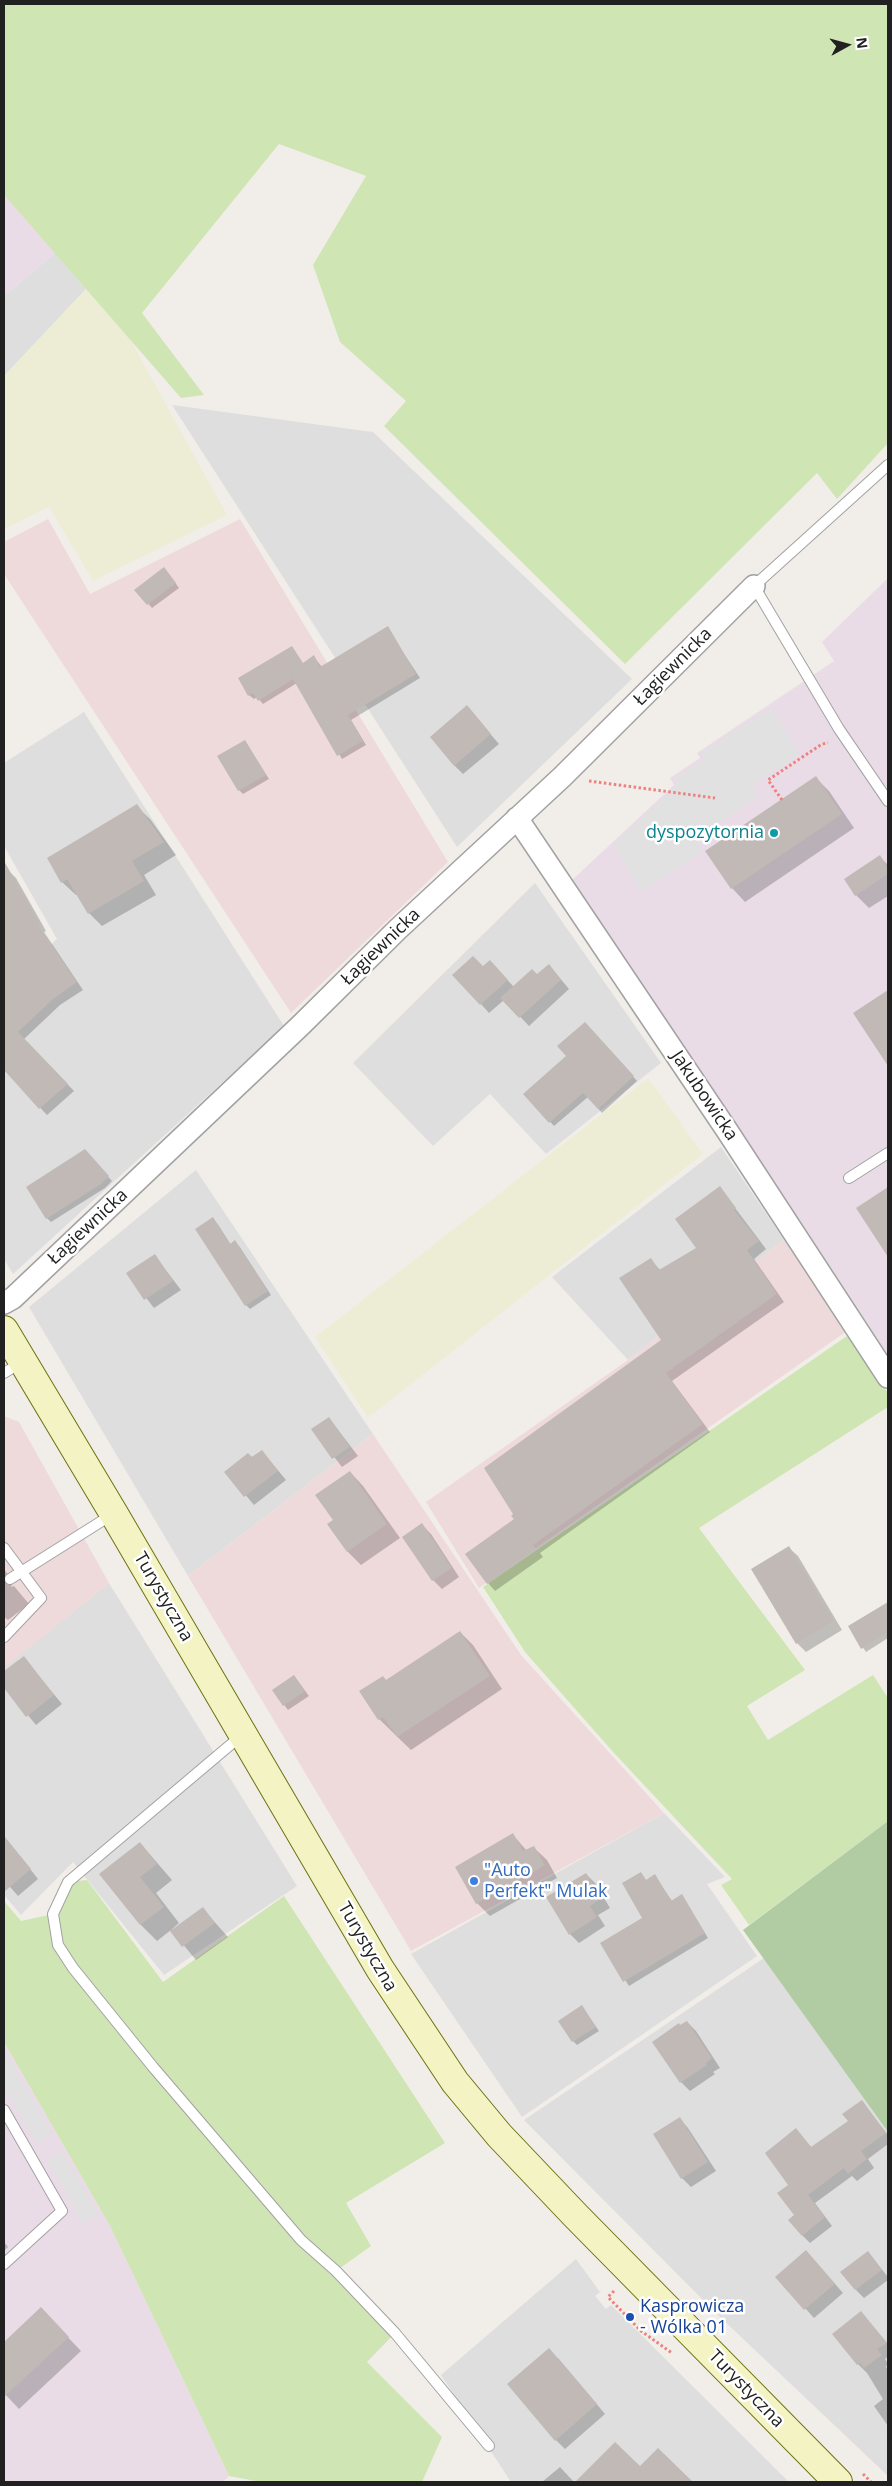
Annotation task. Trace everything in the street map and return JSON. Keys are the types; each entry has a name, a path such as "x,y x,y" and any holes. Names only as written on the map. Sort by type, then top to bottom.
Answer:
{"main road":[{"name":"Turystyczna","path":"4,1330 13,1367 114,1514 380,1969 455,2082 499,2135 574,2215 848,2476"}],"street":[{"name":"Łagiewnicka","path":"4,1303 20,1291 280,1046 398,929 562,777 754,586"},
{"name":"Jakubowicka","path":"517,818 723,1124 888,1377"}],"lane":[{"path":"888,465 754,586 839,729 888,801"},
{"path":"849,1178 888,1153"},
{"path":"10,1578 114,1514"},
{"path":"4,1548 41,1598 4,1637"},
{"path":"243,1735 68,1882 53,1914 58,1946 153,2067 301,2240 336,2271 395,2333 489,2446"},
{"path":"4,2110 62,2211 4,2264"}],"path":[{"path":"782,800 768,780 822,744 836,742"},
{"path":"562,777 715,798"},
{"path":"848,2476 871,2482"}],"shaded area":[{"path":"4,195 55,253 4,296"},
{"path":"55,253 86,289 4,376 4,296"},
{"path":"172,405 373,432 632,679 457,847"},
{"path":"48,519 90,594 240,519 448,862 291,1013 4,574 4,542"},
{"path":"888,578 888,1360 571,881 674,785 670,778 700,758 697,753 834,661 822,642"},
{"path":"771,708 800,754 753,785 758,796 695,839 703,852 642,892 613,845 678,784 675,778 705,760 701,753"},
{"path":"84,712 284,1026 13,1274 4,1259 4,989 57,939 4,846 4,763"},
{"path":"535,883 661,1063 546,1154 490,1094 433,1146 353,1063"},
{"path":"721,1147 784,1240 628,1360 552,1277"},
{"path":"196,1170 373,1434 188,1576 29,1307"},
{"path":"784,1240 847,1331 479,1588 426,1502 628,1360"},
{"path":"4,1416 19,1422 109,1583 4,1668"},
{"path":"373,1434 521,1655 664,1813 411,1951 188,1576"},
{"path":"109,1583 297,1886 164,1975 73,1862 21,1915 4,1895 4,1667"},
{"path":"664,1813 725,1877 707,1884 757,1956 522,2117 411,1954"},
{"path":"764,1958 888,2132 888,2476 720,2317 524,2120"},
{"path":"4,2042 110,2226 229,2476 223,2482 4,2482"},
{"path":"4,2049 53,2135 37,2144 4,2086"},
{"path":"62,2152 98,2214 83,2223 47,2160"},
{"path":"576,2259 600,2292 595,2296 606,2309 611,2305 789,2482 511,2482 441,2375"}],"green space":[{"path":"4,4 888,4 888,443 837,499 817,473 625,664 384,426 406,401 340,342 313,265 366,176 279,144 142,313 204,395 181,398 4,195"},
{"path":"86,289 130,339 227,515 93,581 49,507 4,529 4,376"},
{"path":"648,1078 703,1154 368,1418 315,1337"},
{"path":"847,1336 888,1393 888,1407 699,1528 805,1670 747,1706 768,1740 873,1675 888,1698 888,1821 749,1925 721,1885 732,1879 614,1753 525,1652 483,1587"},
{"path":"888,1821 888,2132 743,1930"},
{"path":"87,1880 163,1982 284,1896 445,2143 346,2203 371,2246 336,2271 395,2333 367,2362 442,2437 422,2482 261,2482 229,2476 110,2226 4,2042 4,1901 21,1921 53,1914 68,1882"}],"building":[{"path":"164,567 176,583 147,605 134,590"},
{"path":"388,626 416,674 348,715 363,741 337,756 293,679 258,701 253,693 248,696 238,678 292,646 303,663 314,655 320,667"},
{"path":"467,705 491,734 454,766 430,737"},
{"path":"245,740 266,775 238,791 217,756"},
{"name":"dyspozytornia","path":"816,776 842,814 731,889 705,851"},
{"path":"137,804 164,842 132,861 144,881 88,914 67,879 61,883 47,858"},
{"path":"880,855 888,868 888,874 855,896 844,879"},
{"path":"4,861 40,924 38,925 77,982 53,999 18,1032 68,1084 39,1109 4,1070"},
{"path":"473,956 483,966 490,960 508,980 480,1005 452,975"},
{"path":"549,964 561,980 519,1018 500,998 532,969 537,974"},
{"path":"888,990 888,1066 853,1013"},
{"path":"585,1022 634,1076 598,1109 583,1093 549,1123 523,1094 566,1056 557,1046"},
{"path":"85,1149 109,1176 101,1184 46,1219 26,1187"},
{"path":"720,1186 736,1208 734,1210 759,1241 747,1250 777,1294 666,1373 703,1424 533,1545 536,1548 487,1584 465,1554 514,1519 511,1516 513,1514 484,1468 661,1340 619,1278 651,1258 659,1270 696,1248 675,1219"},
{"path":"888,1187 888,1257 856,1208"},
{"path":"213,1217 230,1244 235,1240 268,1291 245,1306 195,1229"},
{"path":"155,1254 173,1281 144,1300 126,1273"},
{"path":"329,1417 350,1447 332,1459 311,1429"},
{"path":"262,1450 278,1471 244,1497 224,1472 248,1453 252,1457"},
{"path":"350,1471 387,1524 347,1552 327,1524 333,1520 315,1495"},
{"path":"422,1523 452,1568 432,1581 402,1537"},
{"path":"789,1546 834,1621 796,1644 751,1569"},
{"path":"888,1602 888,1632 861,1649 848,1626"},
{"path":"460,1631 490,1676 397,1737 383,1717 378,1720 359,1691 383,1676 386,1680"},
{"path":"24,1656 54,1695 26,1717 4,1688 4,1671"},
{"path":"294,1675 305,1691 283,1706 272,1690"},
{"path":"513,1833 523,1851 534,1846 545,1865 476,1904 455,1867"},
{"path":"4,1836 31,1869 4,1892"},
{"path":"140,1842 157,1864 140,1877 164,1907 140,1925 99,1874"},
{"path":"641,1872 646,1880 655,1874 671,1901 682,1894 705,1933 623,1982 600,1943 642,1918 622,1883"},
{"path":"586,1873 602,1898 590,1906 597,1917 569,1935 546,1897"},
{"path":"203,1907 215,1923 182,1947 170,1931"},
{"path":"582,2005 596,2027 572,2042 558,2021"},
{"path":"687,2021 712,2058 706,2063 707,2065 680,2083 652,2042 679,2023 680,2025"},
{"path":"862,2100 886,2133 861,2151 867,2159 848,2174 844,2168 808,2195 825,2217 802,2236 788,2220 794,2215 777,2193 788,2185 765,2153 796,2128 811,2147 848,2121 842,2114"},
{"path":"680,2117 708,2162 681,2179 653,2134"},
{"path":"806,2250 835,2284 804,2310 775,2277"},
{"path":"868,2251 882,2270 855,2290 840,2272"},
{"path":"41,2307 69,2337 4,2397 4,2342"},
{"path":"861,2311 887,2343 877,2349 882,2355 864,2368 860,2363 857,2365 832,2334"},
{"path":"549,2348 597,2404 555,2441 507,2384"},
{"path":"615,2442 640,2466 658,2448 693,2482 575,2482"}],"place":[{"name":"dyspozytornia","path":"774,833"},
{"name":"\"Auto Perfekt\" Mulak","path":"474,1881"},
{"name":"Kasprowicza - Wólka 01","path":"630,2317"}]}
